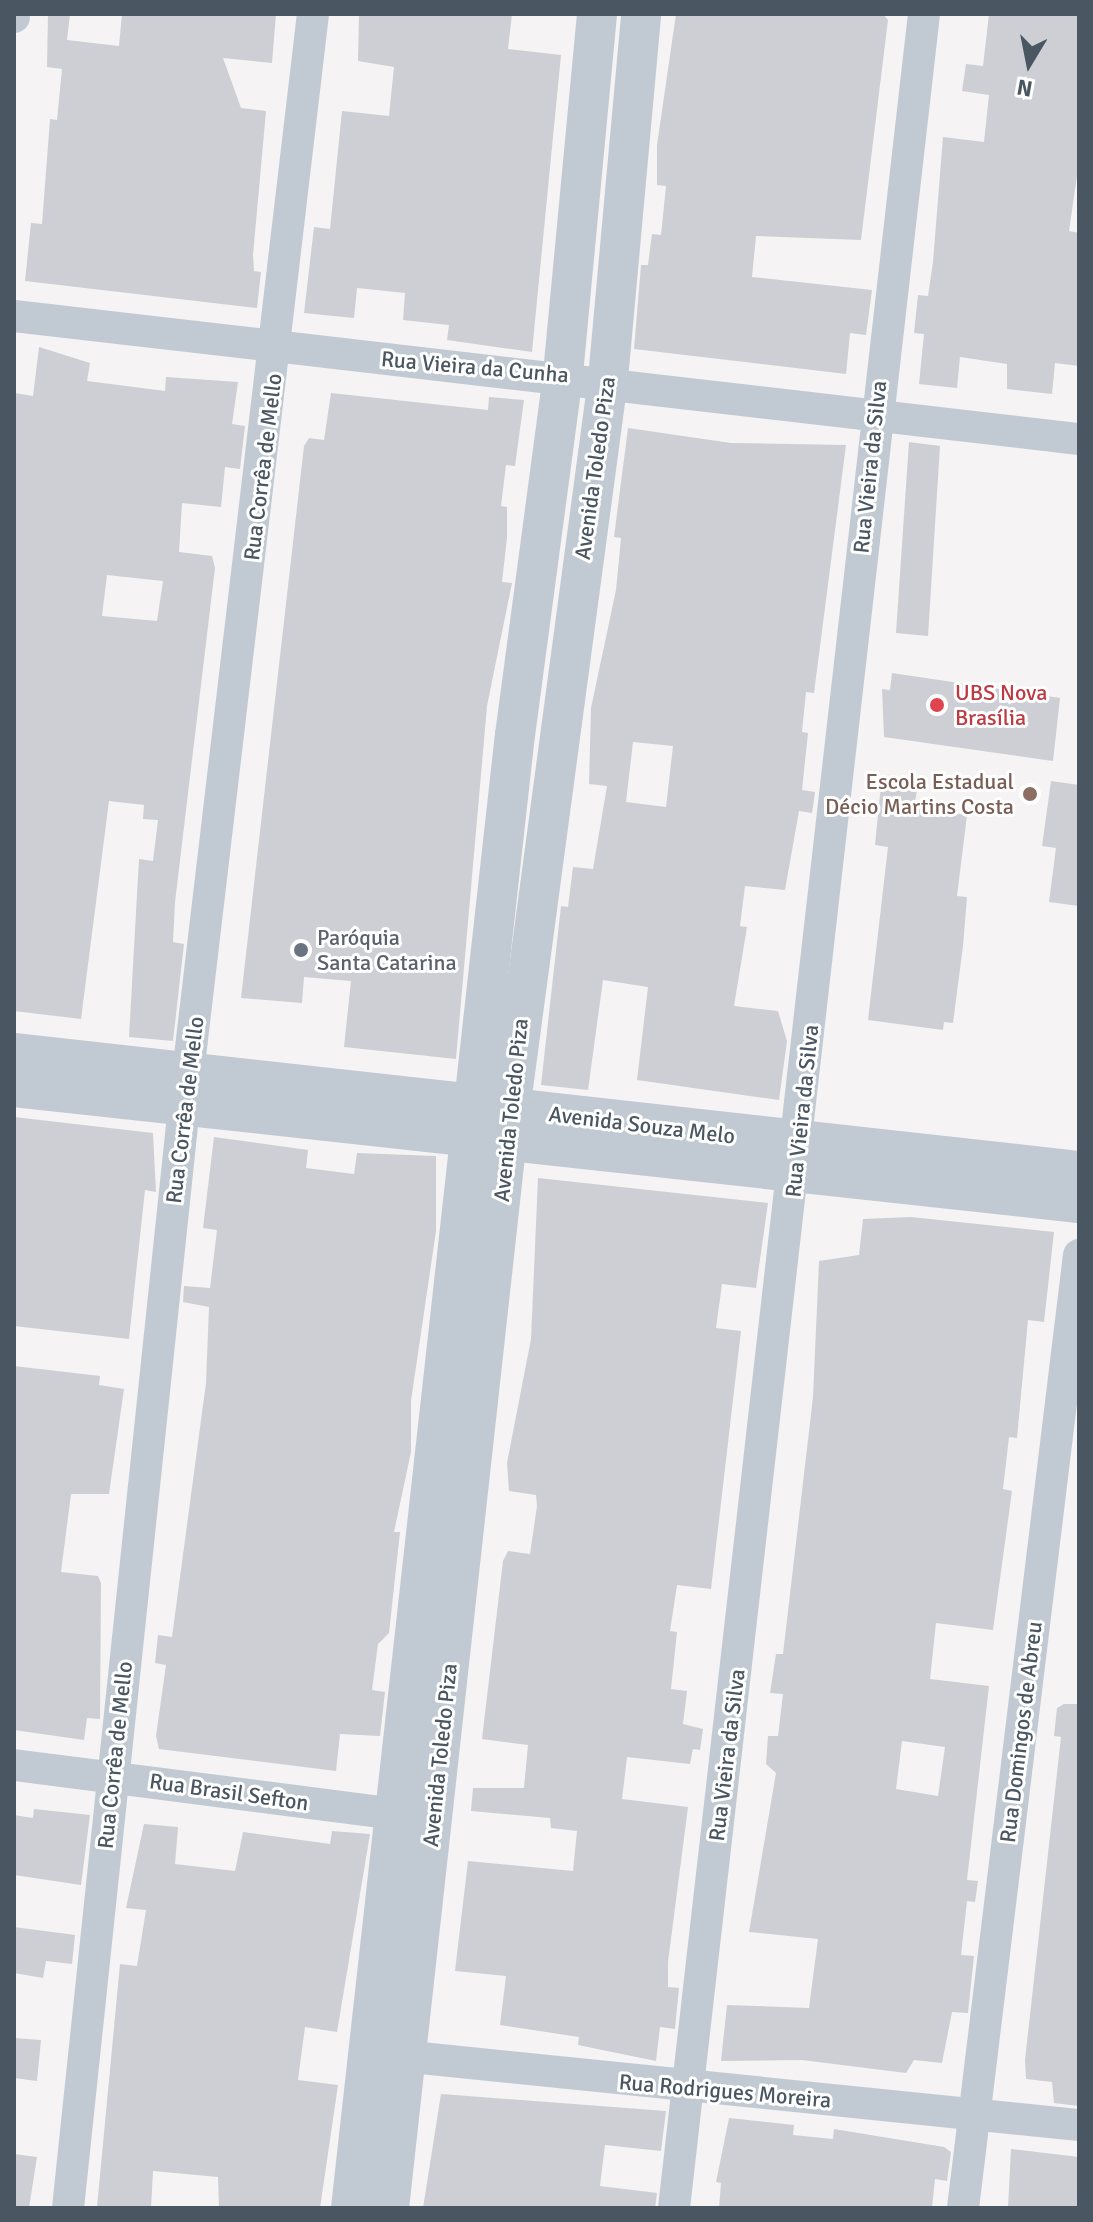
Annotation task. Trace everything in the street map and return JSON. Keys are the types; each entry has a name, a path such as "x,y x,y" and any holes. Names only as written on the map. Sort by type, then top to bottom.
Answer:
{"street":[{"name":"Rua Corrêa de Mello","path":"68,2208 187,1090 277,351 313,14"},
{"name":"Rua Vieira da Silva","path":"674,2208 798,1159 876,415 924,14"},
{"path":"596,28 640,30"},
{"name":"Avenida Toledo Piza","path":"351,2208 389,2055 491,1125 515,735 563,374 596,28"},
{"name":"Avenida Toledo Piza","path":"389,2208 389,2055 397,1814 491,1125 556,741 608,379 640,30"},
{"name":"Rua Vieira da Cunha","path":"14,316 277,351 608,379 1079,439"},
{"path":"515,735 556,741"},
{"name":"Avenida Souza Melo","path":"14,1053 187,1090 798,1159 1079,1203"},
{"name":"Avenida Souza Melo","path":"14,1087 187,1090"},
{"name":"Avenida Souza Melo","path":"798,1159 1079,1171"},
{"name":"Rua Domingos de Abreu","path":"963,2208 1079,1255"},
{"name":"Rua Brasil Sefton","path":"14,1765 397,1814"},
{"name":"Rua Rodrigues Moreira","path":"389,2055 687,2088 1079,2125"}],"building":[{"path":"48,14 70,14 67,40 119,46 122,14 276,14 272,63 223,58 241,108 266,111 253,255 254,271 261,272 257,308 25,281 31,223 42,224 50,119 57,120 62,69 47,67"},
{"path":"359,14 512,14 508,49 561,55 532,352 447,340 449,325 403,320 405,293 357,288 354,318 304,313 314,227 330,229 342,111 389,116 394,67 358,61"},
{"path":"676,14 883,14 888,20 861,240 756,236 752,277 872,290 866,335 850,333 846,374 634,349 641,265 648,265 652,234 661,235 666,186 657,185 657,145"},
{"path":"989,14 1079,14 1079,162 1069,231 1079,233 1079,366 1055,363 1052,394 1007,389 1007,364 960,357 957,388 919,384 924,334 914,333 918,295 928,296 943,137 984,142 989,95 962,91 966,64 983,66"},
{"path":"39,347 90,363 87,381 165,391 166,377 238,382 232,424 245,426 240,469 225,467 221,507 182,503 179,552 212,556 215,568 175,902 173,942 184,944 173,1041 129,1037 139,859 153,861 158,820 143,819 144,805 109,801 81,1019 14,1011 14,404 15,393 33,396","holes":["107,575 163,581 157,621 102,616"]},
{"path":"331,393 488,410 489,397 524,400 515,466 506,465 501,506 507,507 502,582 512,583 487,706 456,1059 344,1047 351,981 304,977 302,1003 241,998 304,446 309,438 324,440"},
{"path":"628,428 731,443 846,445 814,693 806,692 802,732 808,733 802,790 815,792 812,813 799,811 785,890 745,886 740,926 747,927 734,1006 778,1011 787,1041 779,1100 637,1080 648,987 603,980 588,1090 541,1085 561,906 568,907 573,867 593,869 607,786 589,784 591,708 616,590 621,538 614,537","holes":["633,742 673,746 666,807 626,802"]},
{"path":"909,442 940,446 928,636 896,633"},
{"name":"UBS Nova Brasília","path":"892,673 1060,698 1053,761 884,737 882,689 890,690"},
{"path":"1051,781 1079,785 1079,906 1049,902 1056,848 1042,846"},
{"path":"881,785 917,790 914,808 967,815 957,896 967,897 963,946 953,1023 944,1022 943,1030 868,1020 888,847 875,845"},
{"path":"14,1117 153,1133 156,1192 145,1190 129,1339 14,1326"},
{"path":"214,1137 308,1150 306,1168 354,1174 357,1153 436,1156 436,1231 411,1401 411,1452 394,1532 400,1532 389,1633 378,1644 372,1690 385,1692 380,1736 340,1734 336,1771 159,1749 156,1736 166,1665 155,1663 158,1635 172,1637 206,1383 209,1307 183,1302 184,1286 210,1288 217,1230 203,1228"},
{"path":"538,1178 768,1203 756,1288 722,1284 716,1328 741,1331 711,1589 677,1585 670,1631 677,1632 671,1689 687,1691 683,1724 703,1729 700,1750 693,1749 690,1764 627,1757 622,1799 688,1807 668,1962 668,1987 679,1988 675,2029 660,2027 656,2061 578,2045 579,2037 500,2025 506,1976 455,1971 468,1861 573,1871 577,1831 551,1828 550,1818 471,1811 473,1788 524,1788 528,1745 482,1739 503,1561 508,1551 530,1554 537,1506 536,1495 509,1491 507,1463 531,1339"},
{"path":"911,1217 1054,1232 1044,1322 1028,1320 1017,1438 1009,1437 1003,1489 1012,1491 993,1630 936,1623 930,1679 989,1686 967,1880 978,1881 975,1902 967,1901 961,1955 974,1956 968,2013 952,2012 942,2063 914,2060 906,2073 802,2060 721,2061 727,2005 809,2008 818,1939 749,1932 776,1773 766,1764 768,1736 778,1736 783,1694 770,1693 776,1654 783,1654 813,1397 819,1261 859,1255 863,1219","holes":["902,1741 945,1747 938,1796 896,1789"]},
{"path":"14,1366 100,1376 99,1385 124,1389 109,1494 71,1494 61,1572 98,1576 101,1583 100,1719 87,1718 84,1740 14,1730"},
{"path":"1064,1704 1079,1704 1079,2106 1054,2103 1052,2082 1026,2079 1025,2060 1061,1737 1054,1736 1057,1708"},
{"path":"34,1809 90,1815 81,1885 14,1875 14,1815 33,1818"},
{"path":"144,1824 178,1827 175,1864 235,1871 243,1832 330,1844 332,1831 370,1834 337,2032 305,2027 298,2080 338,2085 320,2208 219,2208 218,2177 153,2171 151,2208 97,2207 120,1964 137,1966 146,1910 126,1908"},
{"path":"14,1927 75,1935 72,1964 46,1961 43,1978 14,1973"},
{"path":"14,2038 41,2040 37,2081 14,2078"},
{"path":"441,2094 666,2111 661,2151 605,2145 600,2186 657,2193 655,2208 423,2208"},
{"path":"729,2118 794,2125 793,2135 833,2139 834,2129 944,2147 951,2152 947,2181 935,2179 932,2208 719,2208 721,2183 716,2182"},
{"path":"1011,2149 1079,2157 1079,2208 1008,2208"},
{"path":"14,2154 37,2157 29,2208 14,2208"}],"place":[{"name":"UBS Nova Brasília","path":"937,705"},
{"name":"Escola Estadual Décio Martins Costa","path":"1030,794"},
{"name":"Paróquia Santa Catarina","path":"301,950"}]}
